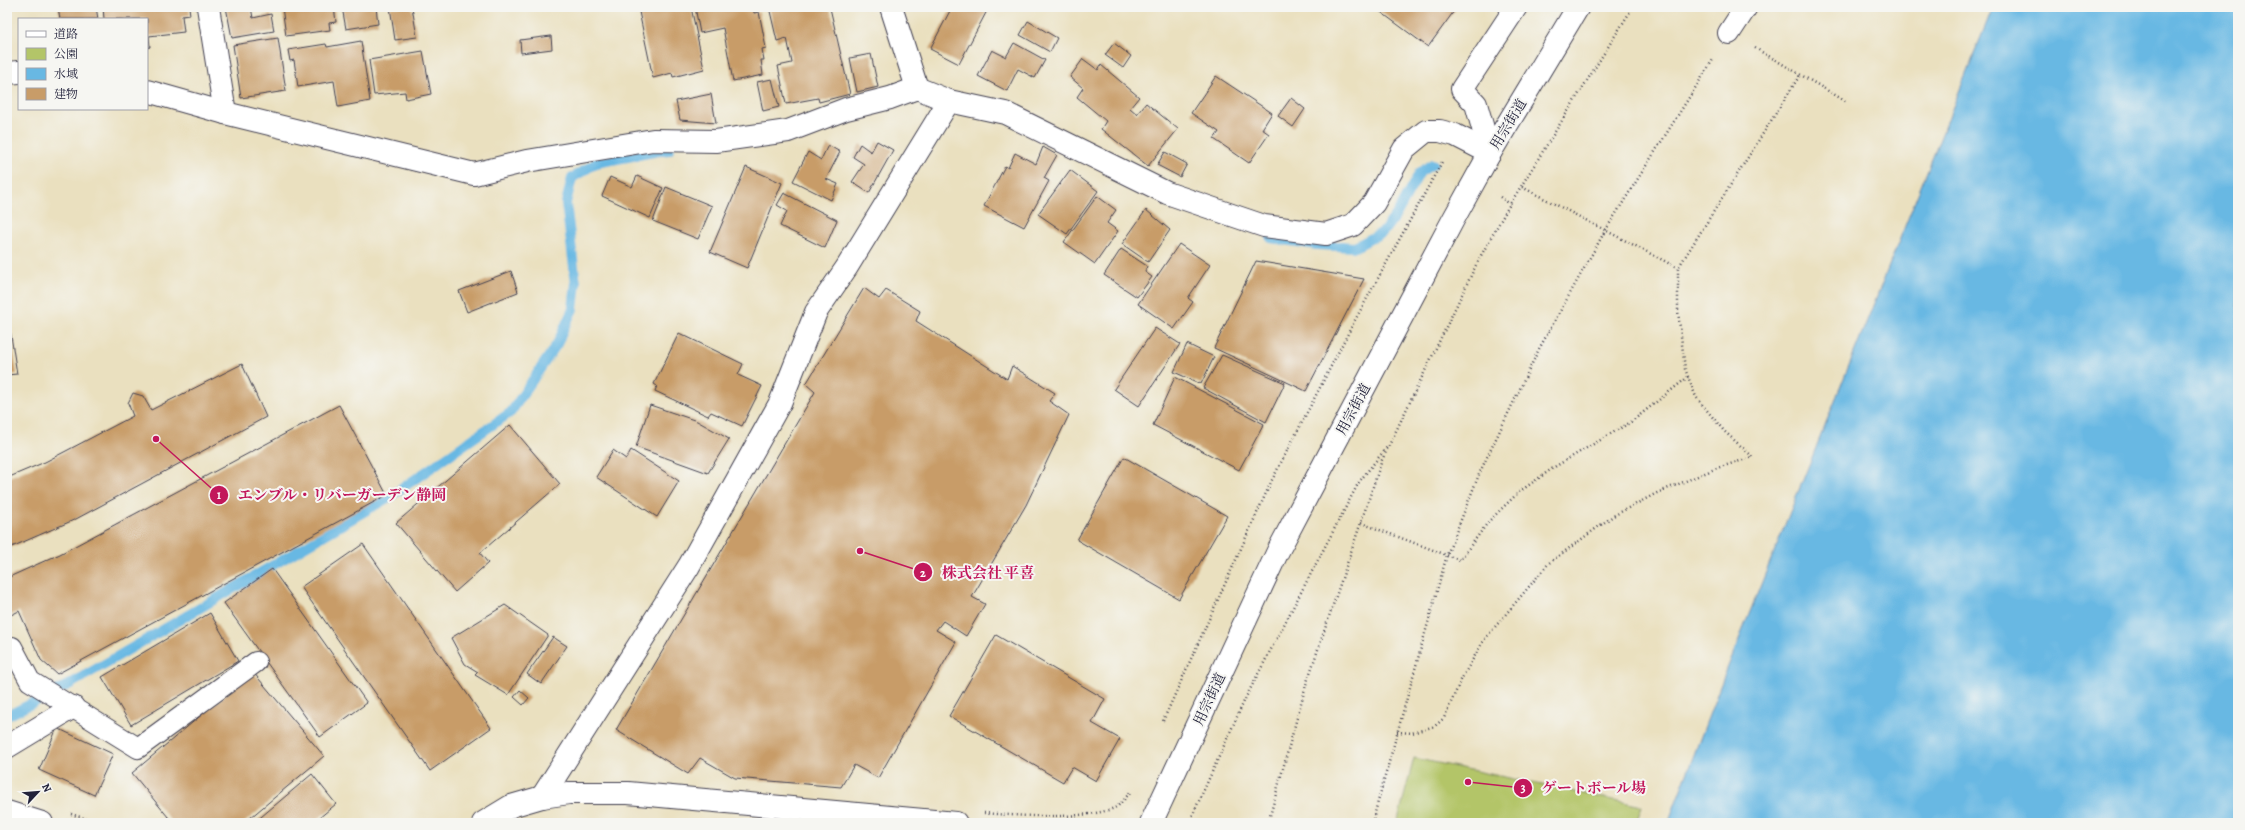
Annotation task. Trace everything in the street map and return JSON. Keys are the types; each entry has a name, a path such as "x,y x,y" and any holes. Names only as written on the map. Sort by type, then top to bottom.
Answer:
{"main road":[{"path":"208,7 225,113"},
{"path":"891,7 917,88"},
{"path":"1490,153 1476,104 1462,89 1516,7"},
{"name":"用宗街道","path":"1152,823 1278,551 1490,153 1578,7"},
{"path":"1730,33 1746,7"},
{"path":"7,73 18,72"},
{"path":"148,91 225,113 474,174 527,161 653,140 716,141 788,132 846,110 890,98 917,88 949,100 1006,113 1167,193 1264,226 1326,234 1353,226 1374,203 1404,149 1426,131 1440,131 1455,135 1490,153"},
{"path":"542,797 689,566 780,403 816,312 847,268 949,100"},
{"path":"7,747 73,708"},
{"path":"483,823 511,806 542,797 569,793 628,794 956,823"},
{"path":"7,812 42,823"}],"lane":[{"path":"7,650 12,647 30,681 138,748 256,662"}],"path":[{"path":"1268,823 1306,685 1382,460 1479,259 1510,204 1633,7"},
{"path":"1372,823 1396,732 1447,555 1480,472 1539,349 1605,231 1730,33 1847,102"},
{"path":"1396,732 1412,733 1435,726 1444,718 1462,678 1484,640 1549,563 1613,516 1644,500 1717,468 1752,457 1724,431 1696,397 1688,377 1680,342 1678,268 1800,75"},
{"path":"1160,729 1272,480 1354,322 1444,158"},
{"path":"1522,186 1605,231 1678,268"},
{"path":"1499,196 1510,204"},
{"path":"1361,523 1460,560 1489,521 1520,492 1556,466 1631,422 1688,377"},
{"path":"1189,823 1246,697 1355,489 1390,444"},
{"path":"982,813 1014,816 1095,814 1115,808 1131,792 1134,785"}],"green space":[{"path":"1414,758 1642,806 1636,823 1397,823"}],"water":[{"path":"1993,7 2238,7 2238,823 1668,823 1719,689"}],"building":[{"path":"58,7 96,7 98,18 60,18"},
{"path":"103,7 189,7 190,15 182,16 184,32 149,36 150,47 148,48 148,18 104,18"},
{"path":"226,7 251,7 253,18 271,14 274,31 232,38"},
{"path":"282,7 334,7 336,22 329,23 330,30 286,36"},
{"path":"342,7 376,7 378,24 346,29"},
{"path":"390,7 412,7 417,37 395,40"},
{"path":"638,7 691,7 704,69 673,77 672,73 653,78"},
{"path":"695,7 753,7 754,13 759,12 766,48 762,49 764,60 761,60 763,75 733,81 723,28 700,33"},
{"path":"769,7 830,8 850,94 819,102 818,98 786,104 778,66 792,63 787,38 777,41"},
{"path":"952,7 989,7 959,64 930,49"},
{"path":"1374,7 1457,7 1428,47"},
{"path":"1028,21 1057,38 1050,52 1020,35"},
{"path":"551,36 552,49 521,53 520,40"},
{"path":"278,38 286,91 241,98 233,45"},
{"path":"361,41 370,101 338,107 334,81 298,87 294,60 290,61 288,50 326,44 327,47"},
{"path":"1014,43 1045,60 1035,78 1018,69 1007,91 978,76 992,50 1006,57"},
{"path":"1114,43 1131,56 1123,68 1105,55"},
{"path":"423,51 431,94 406,99 405,92 374,95 369,60"},
{"path":"871,54 878,87 857,92 850,58"},
{"path":"1083,59 1098,70 1101,65 1139,97 1130,108 1137,114 1146,103 1178,129 1148,166 1101,129 1106,121 1077,97 1083,88 1070,77"},
{"path":"1216,76 1272,113 1262,129 1269,134 1249,163 1214,139 1219,132 1191,113"},
{"path":"772,79 779,107 763,111 757,82"},
{"path":"711,94 716,123 680,120 676,101"},
{"path":"1291,98 1305,109 1293,127 1278,116"},
{"path":"877,141 893,150 869,193 852,182 864,164 853,157 860,144 871,152"},
{"path":"828,145 840,152 826,179 838,184 831,200 793,181 808,152 821,160"},
{"path":"1043,147 1057,155 1044,178 1049,181 1024,227 984,206 1005,166 1008,168 1015,153 1036,164"},
{"path":"1165,152 1187,164 1180,177 1157,165"},
{"path":"746,167 782,183 747,268 710,252"},
{"path":"1070,170 1098,191 1067,234 1038,214"},
{"path":"637,176 663,188 650,218 602,196 610,177 632,187"},
{"path":"666,187 712,206 698,239 653,221"},
{"path":"784,193 837,220 825,248 780,226 787,211 777,205"},
{"path":"1097,196 1116,210 1107,223 1118,231 1095,264 1064,242"},
{"path":"1146,210 1170,230 1148,262 1122,244"},
{"path":"1179,244 1210,265 1188,298 1193,302 1174,329 1138,304"},
{"path":"1121,249 1147,266 1145,272 1152,277 1137,297 1104,275"},
{"path":"1256,261 1364,279 1306,391 1214,348"},
{"path":"511,271 518,292 467,312 459,291"},
{"path":"864,288 879,299 886,290 920,311 916,321 1007,379 1012,366 1055,393 1049,401 1069,415 1026,505 972,597 985,604 966,636 943,621 936,630 956,642 878,778 854,765 841,787 735,778 700,758 688,774 616,730 815,392 806,384"},
{"path":"7,310 17,374 7,375"},
{"path":"1155,328 1180,344 1139,406 1114,389"},
{"path":"679,333 743,364 738,375 762,386 742,426 711,412 708,416 655,391 657,386 654,384"},
{"path":"1187,344 1214,357 1201,384 1174,372"},
{"path":"1222,355 1285,383 1266,422 1203,388"},
{"path":"242,364 266,417 76,519 7,549 7,478 45,462 133,416 128,403 133,393 143,396 151,410"},
{"path":"1175,377 1264,424 1239,470 1153,425"},
{"path":"339,405 387,495 57,674 41,660 19,611 7,617 7,578 60,554"},
{"path":"650,405 697,421 729,439 708,473 636,447"},
{"path":"510,425 560,484 480,553 488,563 455,592 396,523"},
{"path":"613,450 626,459 631,450 679,481 657,517 596,477"},
{"path":"1124,457 1227,516 1179,599 1077,540"},
{"path":"363,544 491,728 430,771 301,587"},
{"path":"272,569 367,703 320,737 224,603"},
{"path":"505,605 548,635 508,695 475,675 478,672 465,664 451,638"},
{"path":"210,613 238,661 131,725 102,677"},
{"path":"996,635 1105,699 1092,723 1120,739 1096,781 1072,767 1063,782 949,716"},
{"path":"553,637 567,646 541,684 527,674"},
{"path":"253,672 324,756 244,823 173,823 132,773"},
{"path":"520,690 529,698 523,705 514,697"},
{"path":"57,728 113,754 94,795 39,770"},
{"path":"312,774 336,804 313,823 255,822"}],"waterway":[{"path":"7,716 72,683 391,496 511,412 557,344 573,309 576,283 566,203 572,178 596,163 669,150"},
{"path":"1271,238 1317,245 1355,247 1383,232 1396,215 1420,172 1433,164"}],"place":[{"name":"エンブル・リバーガーデン静岡","path":"156,439"},
{"name":"株式会社 平喜","path":"860,551"},
{"name":"ゲートボール場","path":"1468,782"}]}
